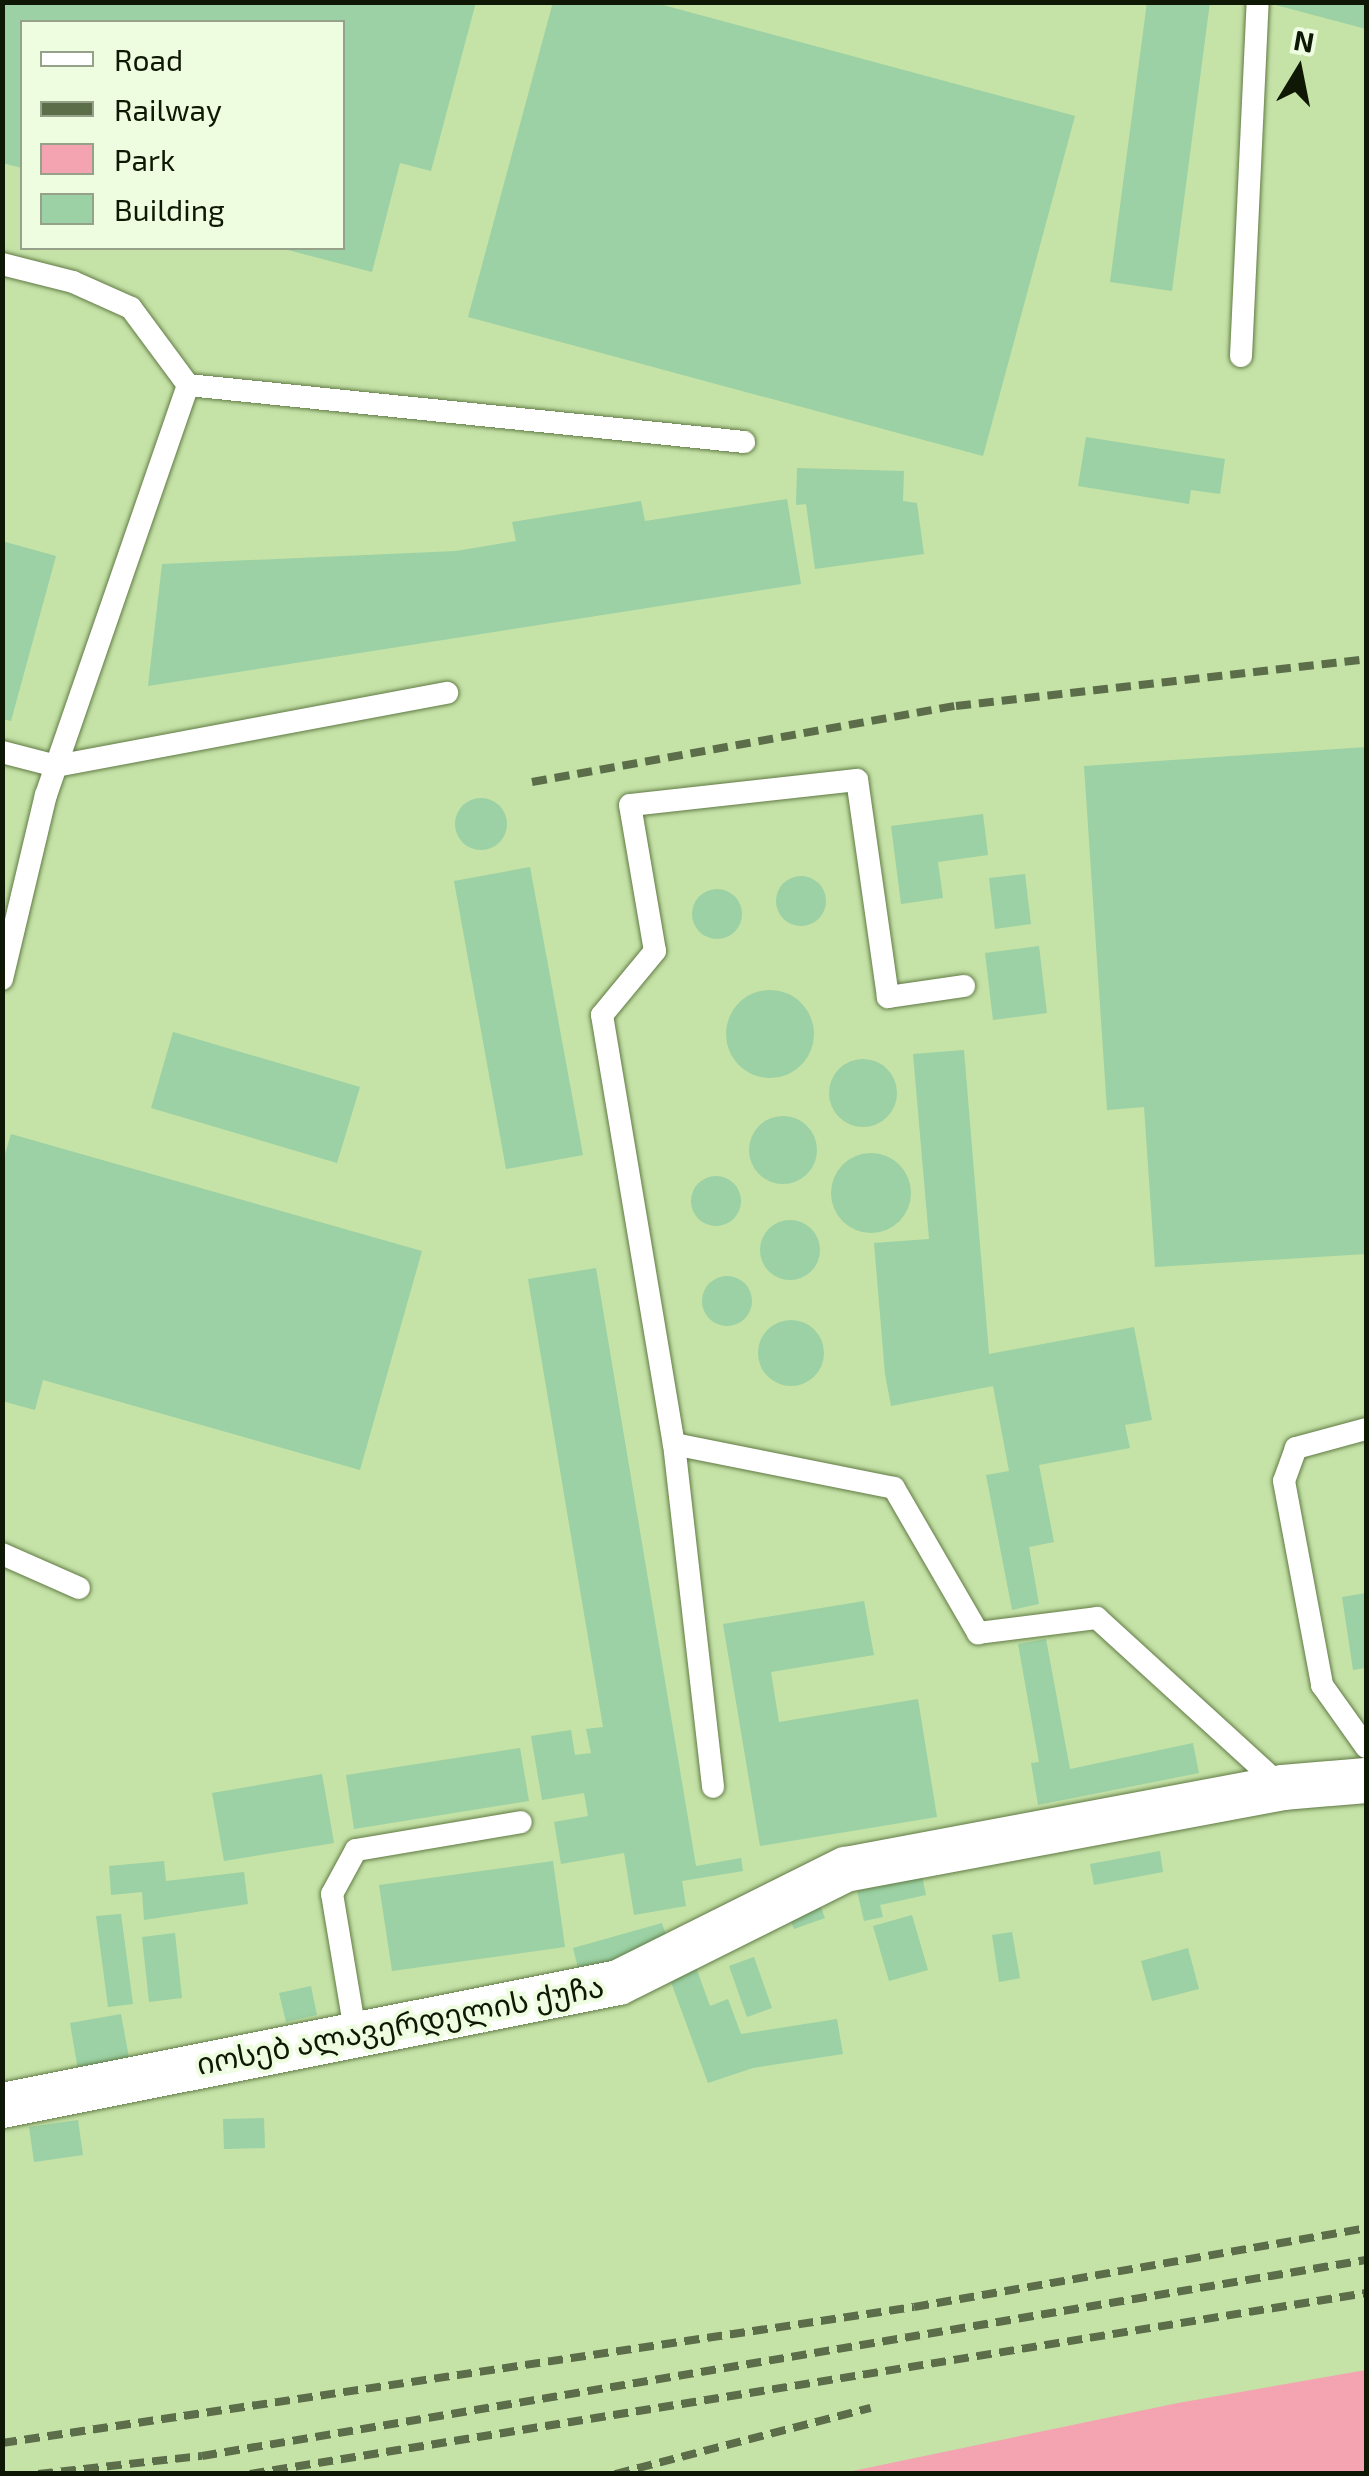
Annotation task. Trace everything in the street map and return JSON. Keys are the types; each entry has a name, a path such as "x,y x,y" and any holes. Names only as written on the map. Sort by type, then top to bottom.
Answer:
{"street":[{"name":"იოსებ ალავერდელის ქუჩა","path":"2,2105 276,2046 356,2038 618,1982 845,1869 1282,1786 1366,1780"}],"lane":[{"path":"1240,356 1258,2"},
{"path":"2,264 73,282 131,308 188,386 744,442"},
{"path":"2,979 56,766 188,386"},
{"path":"2,752 56,766 447,692"},
{"path":"713,1787 674,1444 602,1016 655,951 630,804 858,780 888,997 964,986"},
{"path":"1366,1429 1296,1448 1284,1482 1322,1685 1366,1747"},
{"path":"674,1444 894,1488 978,1632 1097,1618 1282,1786"},
{"path":"2,1554 78,1588"},
{"path":"356,2038 332,1894 356,1850 522,1822"}],"green space":[{"path":"1366,2370 1366,2473 843,2473 1178,2403"}],"building":[{"path":"2,2 476,2 431,171 400,163 372,272 288,250 345,250 345,20 20,20 20,168 2,163"},
{"path":"553,2 652,2 1075,116 983,456 468,317"},
{"path":"1147,2 1210,2 1172,291 1110,282"},
{"path":"1366,2 1366,29 1272,4"},
{"path":"1086,437 1225,459 1220,494 1191,490 1189,504 1078,486"},
{"path":"797,468 904,471 903,501 917,503 924,554 815,569 806,504 796,505"},
{"path":"787,499 801,584 148,686 162,564 456,551 516,541 512,522 641,501 645,521"},
{"path":"2,541 56,556 11,721 2,719"},
{"path":"1366,747 1366,1254 1155,1267 1144,1107 1107,1110 1084,766"},
{"path":"481,798 499,806 507,824 499,842 481,850 463,842 455,824 463,806"},
{"path":"983,814 988,855 938,862 943,898 901,904 891,826"},
{"path":"530,867 583,1155 506,1169 454,881"},
{"path":"1025,874 1031,924 995,929 989,878"},
{"path":"801,876 819,883 826,901 819,919 801,926 783,919 776,901 783,883"},
{"path":"717,889 735,896 742,914 735,932 717,939 699,932 692,914 699,896"},
{"path":"1039,946 1047,1013 993,1020 985,953"},
{"path":"770,990 801,1003 814,1034 801,1065 770,1078 739,1065 726,1034 739,1003"},
{"path":"173,1032 360,1087 337,1163 151,1108"},
{"path":"964,1050 989,1354 1134,1327 1152,1420 1125,1425 1130,1448 1039,1465 1054,1542 1029,1547 1039,1604 1012,1610 986,1475 1009,1471 993,1386 891,1406 885,1374 874,1243 929,1239 913,1054"},
{"path":"863,1059 876,1061 887,1069 895,1080 895,1106 887,1117 876,1125 863,1127 850,1125 839,1117 831,1106 829,1093 831,1080 839,1069 850,1061"},
{"path":"783,1116 807,1126 817,1150 807,1174 783,1184 759,1174 749,1150 759,1126"},
{"path":"11,1134 422,1251 360,1470 43,1380 35,1410 2,1401 2,1164"},
{"path":"871,1153 886,1156 899,1165 908,1178 908,1208 899,1221 886,1230 871,1233 856,1230 843,1221 834,1208 831,1193 834,1178 843,1165 856,1156"},
{"path":"716,1176 734,1183 741,1201 734,1219 716,1226 698,1219 691,1201 698,1183"},
{"path":"790,1220 811,1229 820,1250 811,1271 790,1280 769,1271 760,1250 769,1229"},
{"path":"596,1268 696,1866 741,1858 743,1871 682,1881 686,1906 634,1915 624,1853 561,1864 554,1822 588,1816 584,1793 542,1800 531,1736 571,1730 575,1755 591,1753 586,1729 603,1727 528,1279"},
{"path":"727,1276 745,1283 752,1301 745,1319 727,1326 709,1319 702,1301 709,1283"},
{"path":"791,1320 815,1329 824,1353 815,1377 791,1386 767,1377 758,1353 767,1329"},
{"path":"1366,1593 1366,1668 1353,1670 1342,1597"},
{"path":"864,1601 874,1655 771,1672 779,1722 918,1699 937,1817 760,1846 723,1624"},
{"path":"1046,1639 1070,1769 1193,1743 1199,1773 1038,1805 1031,1763 1039,1762 1018,1644"},
{"path":"520,1748 529,1801 354,1829 346,1775"},
{"path":"322,1774 334,1843 224,1861 212,1793"},
{"path":"1160,1851 1163,1872 1094,1885 1090,1864"},
{"path":"164,1861 166,1881 244,1872 248,1904 144,1920 142,1892 111,1895 109,1866"},
{"path":"553,1861 565,1947 392,1971 379,1885"},
{"path":"922,1876 926,1895 880,1905 883,1917 864,1921 857,1891"},
{"path":"818,1900 825,1918 794,1929 787,1912"},
{"path":"121,1914 133,2004 108,2007 96,1916"},
{"path":"912,1915 928,1970 889,1981 873,1926"},
{"path":"662,1923 668,1941 580,1976 573,1948"},
{"path":"1012,1932 1020,1978 999,1982 992,1935"},
{"path":"175,1933 182,1998 149,2002 142,1937"},
{"path":"1188,1948 1199,1989 1152,2001 1141,1961"},
{"path":"754,1957 772,2008 747,2017 729,1966"},
{"path":"694,1962 710,2006 728,1999 741,2034 837,2019 843,2054 753,2068 708,2083 667,1971"},
{"path":"311,1986 317,2015 286,2022 279,1993"},
{"path":"121,2014 132,2074 80,2082 70,2023"},
{"path":"264,2118 265,2148 224,2149 223,2119"},
{"path":"78,2120 83,2155 34,2162 29,2127"}],"railway":[{"path":"532,782 956,706 1366,659"},
{"path":"2,2443 914,2307 1366,2228"},
{"path":"38,2474 202,2456 1366,2260"},
{"path":"250,2474 1366,2293"},
{"path":"615,2474 871,2408"}]}
